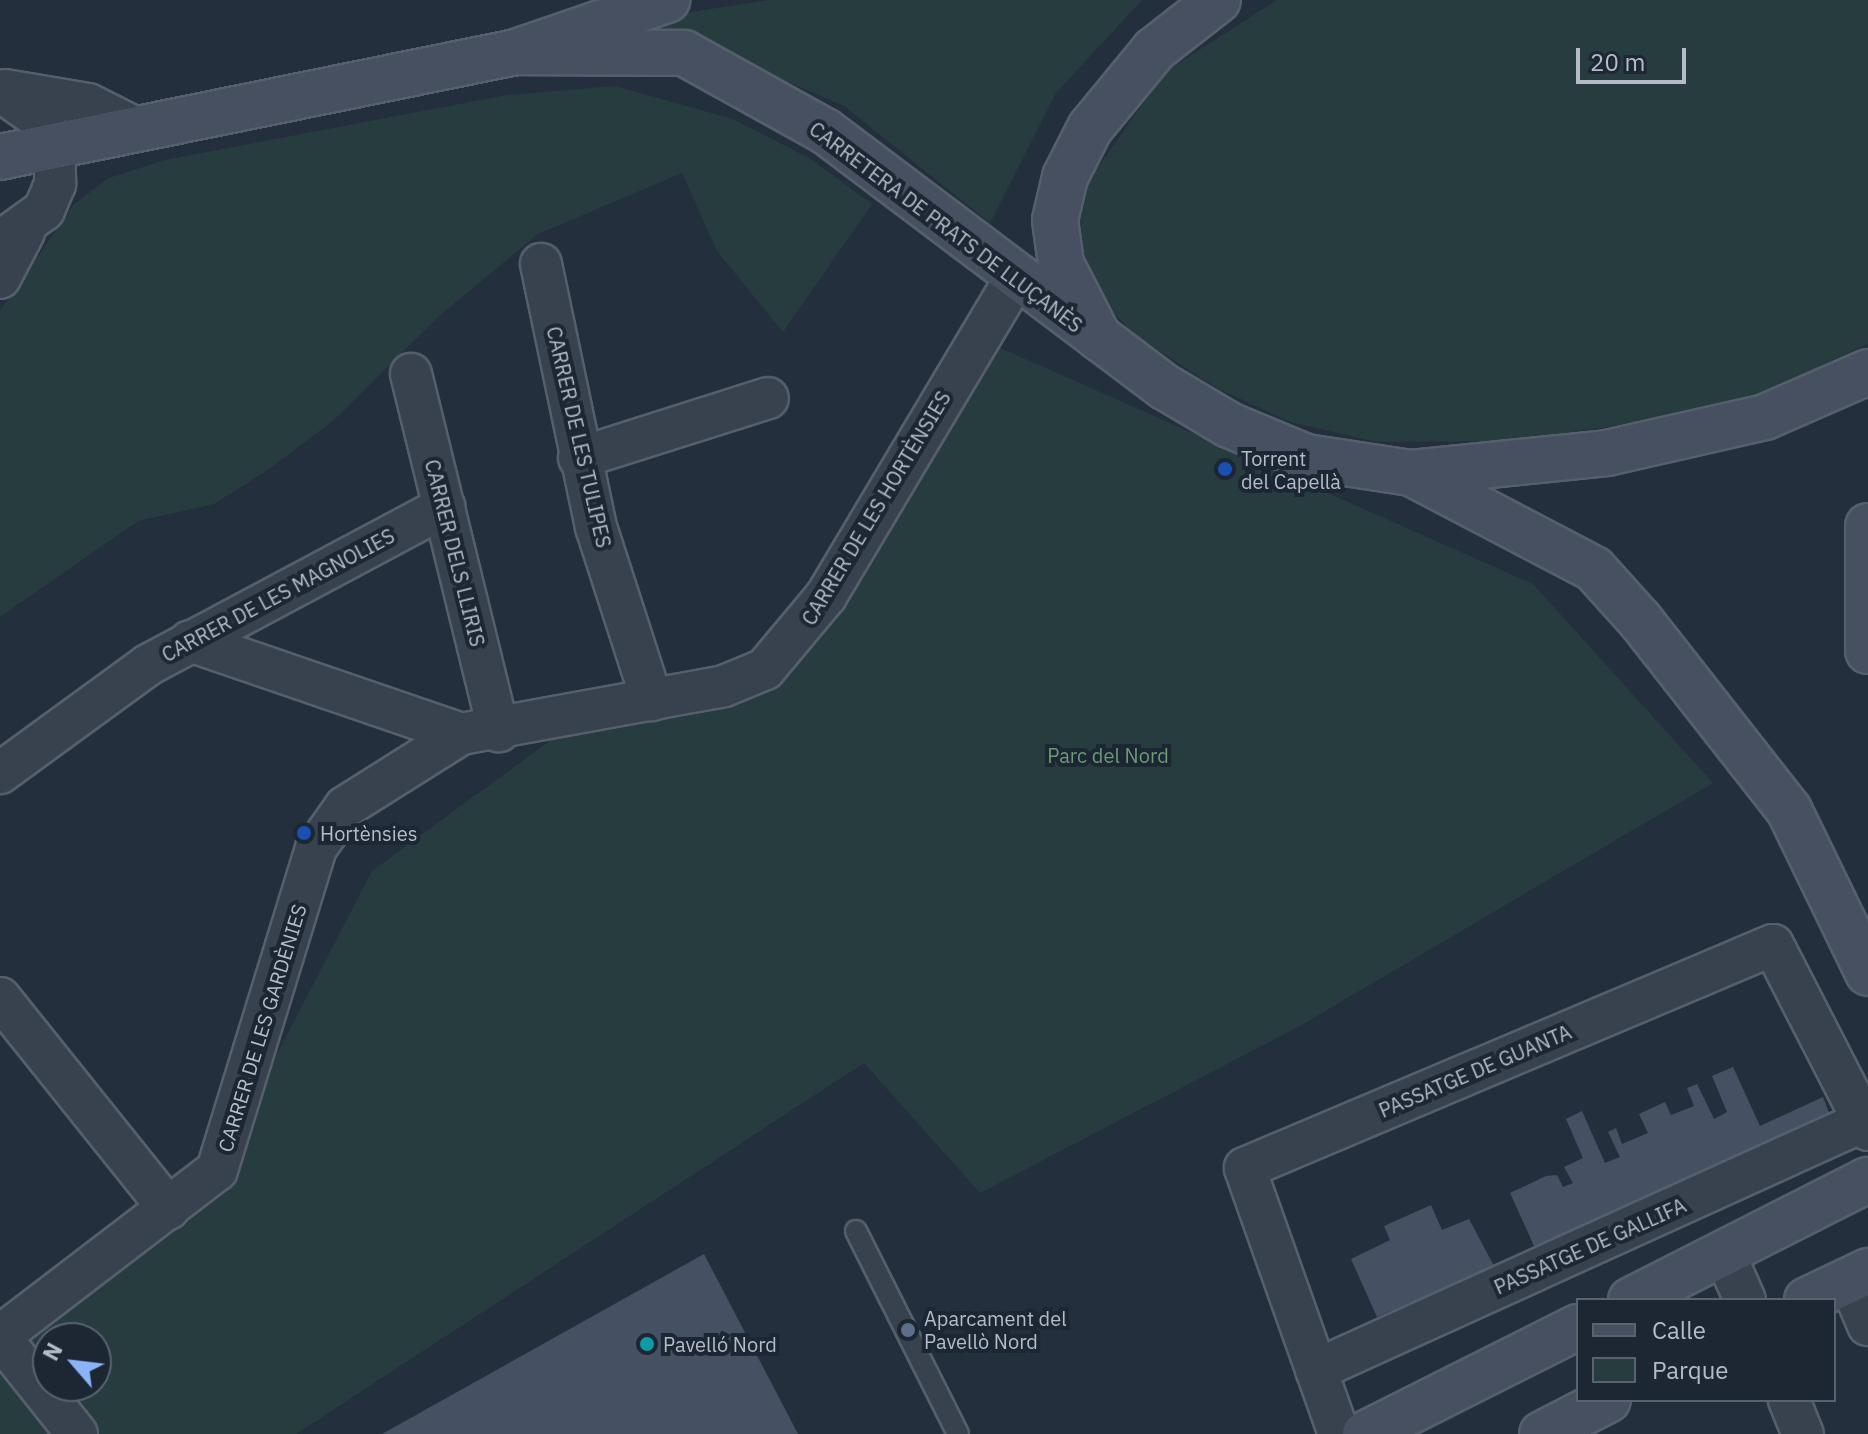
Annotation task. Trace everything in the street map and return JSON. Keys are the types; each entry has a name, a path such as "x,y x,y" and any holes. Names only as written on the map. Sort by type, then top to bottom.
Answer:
{"street":[{"name":"CARRETERA DE PRATS DE LLUÇANÈS","path":"0,157 54,165 138,129 516,52 667,0"},
{"name":"CARRETERA DE PRATS DE LLUÇANÈS","path":"1102,344 1061,264 1055,220 1065,177 1090,128 1154,50 1218,0"},
{"name":"CARRETERA DE PRATS DE LLUÇANÈS","path":"516,52 684,53 825,131 1014,281 1102,344 1242,431 1306,457 1411,473 1685,439 1765,417 1868,372"},
{"path":"0,90 88,104 138,129"},
{"path":"0,90 23,101 54,165 12,237 0,278"},
{"name":"CARRER DE LES TULIPES","path":"541,264 579,458 652,700"},
{"name":"CARRER DE LES HORTÈNSIES","path":"480,733 652,700 738,680 765,669 793,642 1014,281"},
{"name":"CARRER DELS LLIRIS","path":"411,374 444,507 480,733"},
{"path":"579,458 768,398"},
{"path":"1411,473 1594,569 1640,620 1789,810 1868,973"},
{"name":"CARRER DE LES MAGNOLIES","path":"0,773 190,641 444,507"},
{"path":"1868,526 1868,651"},
{"path":"190,641 480,733"},
{"name":"CARRER DE LES GARDÈNIES","path":"0,1336 217,1170 229,1146 327,830 345,807 480,733"},
{"name":"PASSATGE DE GUANTA","path":"1339,1434 1245,1168 1773,945 1866,1126"},
{"path":"0,998 169,1209"},
{"name":"PASSATGE DE GALLIFA","path":"1316,1370 1866,1126"},
{"path":"1635,1298 1868,1180"},
{"path":"1725,1255 1744,1298"},
{"path":"1811,1298 1859,1276 1868,1325"},
{"path":"1365,1434 1576,1328"},
{"path":"0,1336 77,1434"},
{"path":"1542,1434 1604,1402"},
{"path":"1790,1402 1803,1434"}],"lane":[{"path":"856,1231 958,1434"}],"green space":[{"path":"769,0 1142,0 1056,93 990,223 844,106 663,28 671,15"},
{"path":"1277,0 1868,0 1868,344 1764,392 1687,415 1511,441 1377,442 1290,422 1217,388 1134,335 1107,305 1079,242 1079,194 1166,71"},
{"path":"615,86 733,119 809,158 872,204 783,332 717,251 682,173 538,234 438,317 334,420 269,469 214,504 138,521 0,617 0,311 74,204 109,178 165,160 507,95"},
{"name":"Parc del Nord","path":"978,338 1533,584 1713,783 1298,1027 980,1193 864,1063 296,1434 0,1434 0,1324 217,1170 372,871 588,713 776,658"}],"building":[{"path":"1733,1067 1760,1126 1823,1097 1831,1118 1535,1248 1510,1193 1546,1176 1557,1175 1563,1187 1573,1183 1564,1167 1583,1158 1566,1119 1582,1111 1605,1163 1620,1157 1608,1132 1616,1128 1622,1144 1648,1133 1639,1114 1665,1102 1671,1115 1694,1106 1687,1088 1697,1084 1714,1119 1727,1112 1712,1076"},
{"path":"1431,1205 1442,1230 1469,1219 1494,1266 1377,1317 1351,1259 1390,1240 1384,1226"},
{"name":"Pavelló Nord","path":"704,1254 798,1434 382,1434"}],"place":[{"name":"Torrent del Capellà","path":"1225,469"},
{"name":"Hortènsies","path":"304,833"},
{"name":"Aparcament del Pavellò Nord","path":"908,1330"},
{"name":"Pavelló Nord","path":"647,1344"}]}
